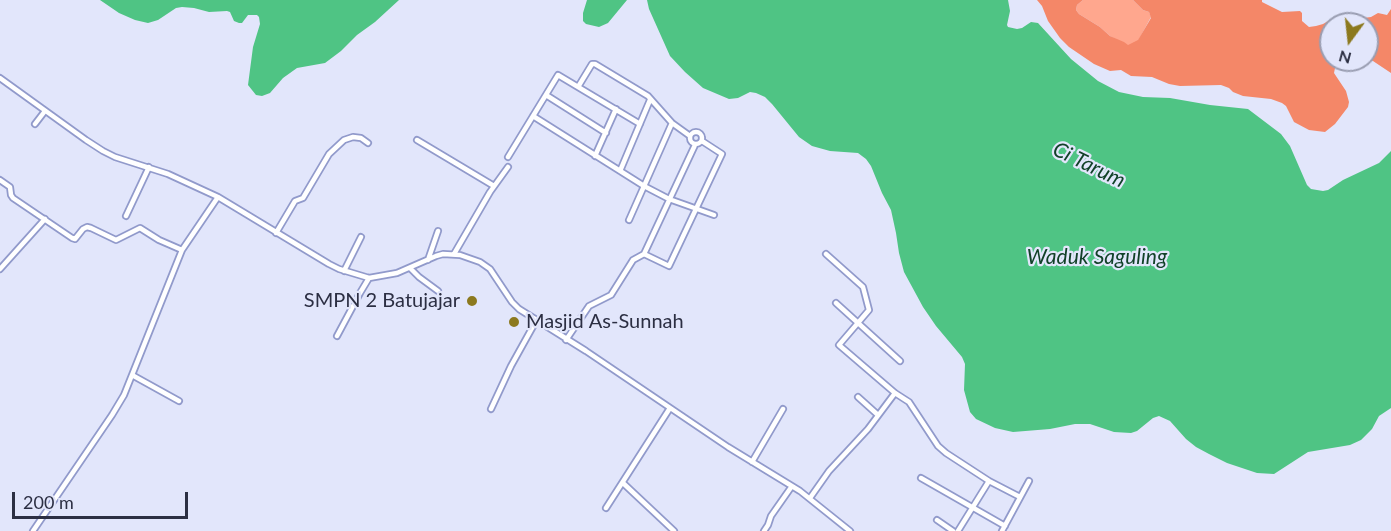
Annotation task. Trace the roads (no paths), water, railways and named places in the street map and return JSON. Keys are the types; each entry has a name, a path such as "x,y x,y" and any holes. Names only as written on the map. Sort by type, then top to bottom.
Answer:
{"street":[{"path":"578,87 592,64 595,64 648,96 672,123 690,136 691,142 695,144"},
{"path":"508,157 558,75 640,124"},
{"path":"0,78 103,151 172,176 218,197 344,271 369,278 386,276 443,254 454,254 477,260 488,268 513,305 810,498 850,531"},
{"path":"546,95 606,133"},
{"path":"620,171 650,100"},
{"path":"595,156 616,110"},
{"path":"35,124 45,111"},
{"path":"533,116 644,186 669,199 714,215"},
{"path":"629,220 672,123"},
{"path":"644,254 669,266 722,154 702,141 700,133 696,132 690,136"},
{"path":"276,233 295,201 303,198 329,154 344,140 353,137 361,138 368,143"},
{"path":"417,140 494,186"},
{"path":"695,144 702,141"},
{"path":"566,340 589,306 611,295 633,260 644,254 695,144"},
{"path":"126,216 149,167"},
{"path":"454,254 494,186 508,167"},
{"path":"168,183 172,176"},
{"path":"0,180 10,187 13,198 72,238 87,227 116,240 139,228 182,250"},
{"path":"33,531 124,395 182,250 218,197"},
{"path":"0,269 45,219"},
{"path":"428,260 438,231"},
{"path":"344,271 361,237"},
{"path":"826,254 864,287 869,310 839,345 910,404 941,449 960,464 1020,497"},
{"path":"410,268 419,278 438,291"},
{"path":"337,336 369,278"},
{"path":"836,303 900,361"},
{"path":"492,409 511,366 536,321"},
{"path":"132,375 179,401"},
{"path":"810,498 829,471 868,429 895,393"},
{"path":"858,397 878,415"},
{"path":"606,508 670,408"},
{"path":"752,462 783,409"},
{"path":"921,478 973,507 1003,528 1029,481"},
{"path":"958,531 989,481"},
{"path":"623,483 674,531"},
{"path":"764,531 771,516 792,486"},
{"path":"937,520 953,531"}],"water":[{"path":"100,0 399,0 325,63 297,68 283,78 270,93 262,96 256,95 248,85 253,47 260,24 257,15 248,15 242,23 239,23 234,21 230,12 227,11 209,12 182,7 148,23 119,13"},
{"path":"587,0 627,0 608,23 599,27 583,21"},
{"name":"Waduk Saguling","path":"647,0 1008,0 1010,11 1008,27 1017,29 1031,22 1038,23 1071,59 1098,81 1119,92 1143,97 1170,98 1248,109 1281,134 1290,146 1307,185 1311,189 1328,190 1343,180 1379,163 1391,151 1391,408 1379,416 1372,429 1361,440 1350,445 1308,452 1274,474 1257,473 1209,454 1186,439 1170,421 1159,416 1131,433 1114,432 1090,424 1013,432 995,428 976,419 970,412 964,390 965,364 923,307 904,272 891,210 866,159 858,153 830,151 812,146 799,137 765,97 756,93 750,92 738,98 729,99 703,88 670,56"}],"place":[{"name":"SMPN 2 Batujajar","path":"472,301"},
{"name":"Masjid As-Sunnah","path":"514,322"}],"water label":[{"name":"Ci Tarum","path":"1089,165"}]}
